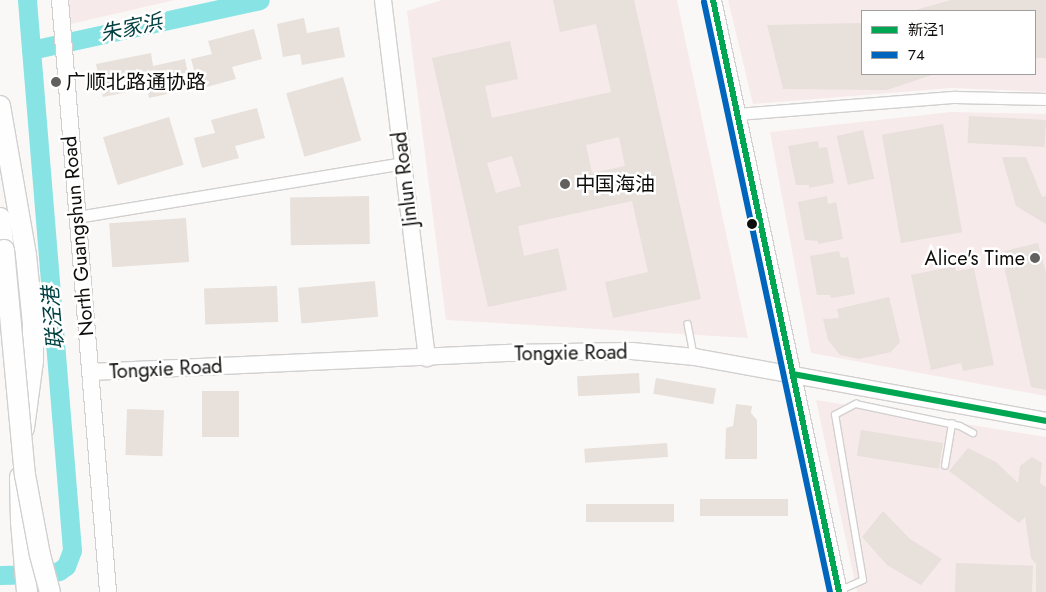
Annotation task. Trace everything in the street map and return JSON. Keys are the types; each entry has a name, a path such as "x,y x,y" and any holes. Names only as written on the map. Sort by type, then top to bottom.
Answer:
{"highway":[{"path":"0,106 26,255 33,324 33,361 20,477 23,551 27,592"},
{"path":"0,218 25,475 40,555 50,592"}],"street":[{"name":"North Guangshun Road","path":"60,0 108,592"},
{"name":"Jinlun Road","path":"383,0 427,358"},
{"path":"713,0 839,592"},
{"path":"737,114 955,97 1046,99"},
{"path":"77,217 403,163"},
{"name":"Tongxie Road","path":"90,372 602,350 695,357 1046,421"}],"lane":[{"path":"688,324 695,357"},
{"path":"839,592 863,580 835,415 856,404 952,424 973,433"},
{"path":"945,466 952,424"}],"shaded area":[{"path":"69,0 175,0 71,24"},
{"path":"442,0 677,0 748,338 446,320 407,11"},
{"path":"728,0 1046,0 1046,92 952,88 753,104"},
{"path":"951,112 1046,114 1046,396 811,353 770,132"},
{"path":"816,400 1046,437 1046,592 857,592"}],"building":[{"path":"553,0 634,0 701,299 613,318 605,282 648,272 632,201 518,226 524,256 558,248 567,290 488,307 432,58 510,41 518,79 485,86 492,118 611,92 596,24 560,32","holes":["619,137 625,166 592,173 586,145","512,156 521,186 496,193 487,163"]},
{"path":"951,0 1046,0 1046,58 1036,58 1036,10 916,10"},
{"path":"304,18 307,33 339,27 345,57 302,65 300,54 283,57 277,24"},
{"path":"861,23 861,75 932,75 887,90 783,89 767,25"},
{"path":"254,29 262,59 232,67 236,79 199,89 191,59 212,54 208,41"},
{"path":"151,53 153,66 185,59 191,89 149,98 147,88 103,97 96,64"},
{"path":"343,77 361,140 304,157 286,93"},
{"path":"257,108 265,138 235,146 239,158 202,168 194,138 215,133 211,120"},
{"path":"969,116 1046,120 1044,147 968,143"},
{"path":"169,117 184,165 118,185 103,137"},
{"path":"943,124 962,232 901,243 882,135"},
{"path":"863,130 874,179 848,185 837,136"},
{"path":"818,141 819,148 827,147 834,183 809,188 809,185 796,185 788,146"},
{"path":"1002,157 1026,157 1042,197 1046,196 1046,224 1016,206"},
{"path":"369,196 370,244 291,245 290,197"},
{"path":"827,196 828,204 836,202 843,239 818,244 818,241 805,240 798,202"},
{"path":"186,218 189,262 112,267 109,223"},
{"path":"1038,243 1046,273 1046,390 1031,387 1001,252"},
{"path":"839,251 841,258 848,257 855,294 831,298 830,295 817,295 810,256"},
{"path":"955,266 956,271 974,268 994,365 963,371 961,363 931,370 911,275"},
{"path":"375,281 378,317 301,324 298,288"},
{"path":"277,286 278,322 205,325 204,289"},
{"path":"889,297 900,342 891,352 859,359 840,355 828,340 823,319 839,318 837,309"},
{"path":"639,373 640,393 578,396 577,376"},
{"path":"656,378 716,389 713,404 653,394"},
{"path":"202,391 239,391 239,437 202,437"},
{"path":"736,404 752,406 751,413 757,420 757,459 725,459 726,428 733,426"},
{"path":"127,409 164,410 162,456 125,455"},
{"path":"861,430 943,443 939,469 857,456"},
{"path":"667,443 668,457 585,463 584,449"},
{"path":"968,448 996,462 1018,483 1020,466 1032,457 1042,463 1040,483 1046,487 1046,592 1036,592 1036,564 1031,558 1025,517 1019,523 949,471"},
{"path":"700,499 788,499 788,516 700,516"},
{"path":"586,504 674,504 674,522 586,522"},
{"path":"883,511 910,539 942,559 921,585 887,565 862,537"},
{"path":"956,563 1033,566 1032,592 955,592"}],"waterway":[{"name":"联泾港","path":"0,575 48,574 59,571 66,566 72,550 27,0"},
{"name":"朱家浜","path":"31,50 260,0"}],"transit line":[{"name":"新泾1","path":"713,0 839,592"},
{"name":"74","path":"704,2 830,592"},
{"name":"新泾1","path":"793,374 1046,421"}],"place":[{"name":"广顺北路通协路","path":"56,82"},
{"name":"中国海油","path":"565,184"},
{"name":"Alice's Time","path":"1035,258"}]}
